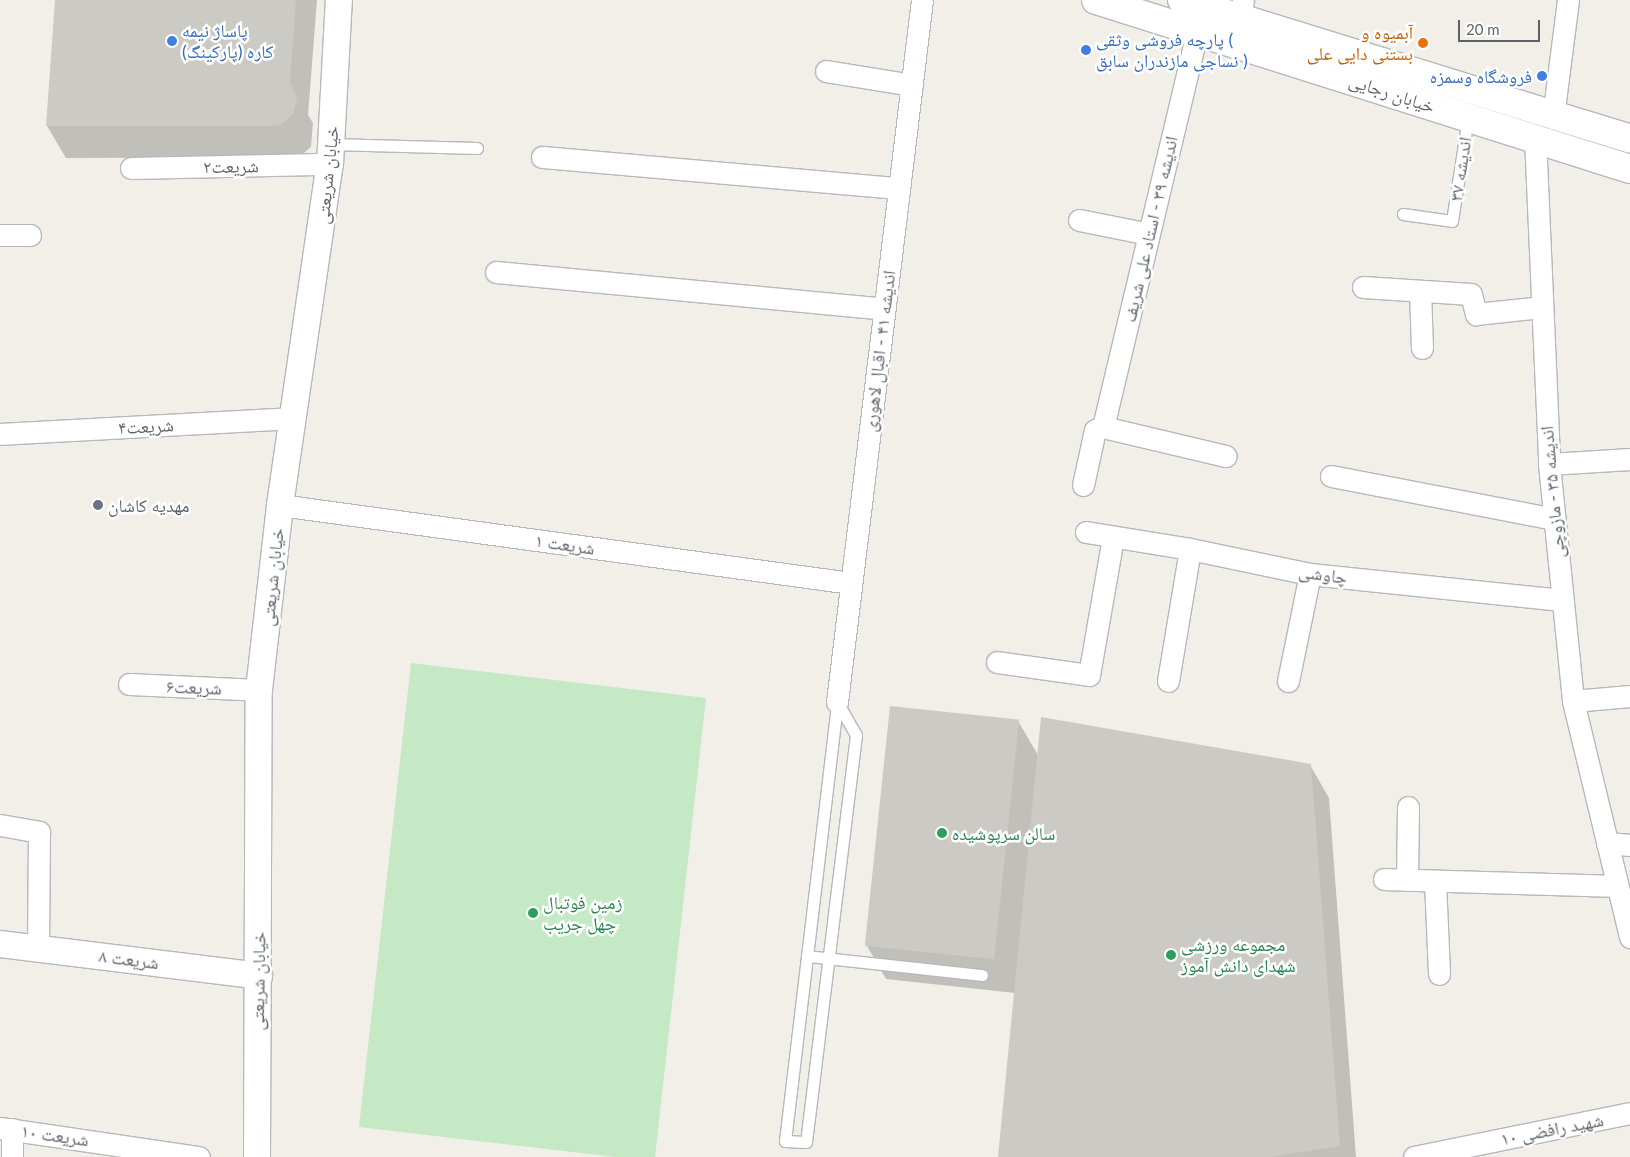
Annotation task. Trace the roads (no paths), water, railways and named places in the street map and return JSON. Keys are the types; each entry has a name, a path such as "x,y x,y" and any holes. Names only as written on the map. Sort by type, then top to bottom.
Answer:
{"main road":[{"name":"خیابان رجایی","path":"1096,0 1535,137 1630,169"},
{"name":"خیابان رجایی","path":"1182,0 1241,9 1553,117 1630,139"}],"street":[{"name":"خیابان شریعتی","path":"257,1157 259,690 280,505 331,154 339,0"},
{"name":"اندیشه ۴۱ - اقبال لاهوری","path":"837,702 922,0"},
{"path":"1553,117 1568,0"},
{"name":"اندیشه ۳۹ - استاد علی شریف","path":"1083,485 1095,430 1103,426 1197,31"},
{"path":"826,71 912,85"},
{"name":"اندیشه ۳۵ - مازوچی","path":"1535,137 1549,464 1573,701 1630,937"},
{"name":"شریعت۲","path":"131,168 331,154"},
{"path":"542,158 899,188"},
{"path":"1080,220 1149,234"},
{"path":"0,234 30,235"},
{"path":"496,272 884,309"},
{"path":"1363,287 1471,294 1476,314 1541,306"},
{"path":"1420,291 1422,348"},
{"name":"شریعت۴","path":"0,434 293,418"},
{"path":"1103,426 1226,456"},
{"path":"1549,464 1630,459"},
{"path":"1331,476 1554,520"},
{"name":"شریعت ۱","path":"280,505 851,583"},
{"name":"چاوشی","path":"1086,532 1190,548 1310,574 1562,600"},
{"path":"997,662 1089,675 1113,537"},
{"path":"1168,681 1190,548"},
{"path":"1288,682 1310,574"},
{"name":"شریعت۶","path":"129,684 259,690"},
{"path":"1573,701 1630,696"},
{"path":"1407,880 1408,808"},
{"path":"0,825 39,832 38,948"},
{"path":"1606,843 1630,845"},
{"path":"1384,879 1617,886"},
{"path":"1435,881 1439,974"},
{"name":"شریعت ۸","path":"0,944 259,976"},
{"name":"شهید رافضی ۱۰","path":"1414,1157 1630,1113"},
{"path":"6,1128 12,1157"},
{"name":"شریعت ۱۰","path":"6,1128 199,1157"}],"lane":[{"name":"اندیشه ۳۷","path":"1403,214 1452,221 1468,116"},
{"path":"331,154 477,148"},
{"path":"837,702 856,735 806,1142 785,1141 807,956 837,702"},
{"path":"807,956 982,974"}],"place":[{"name":"پاساژ نیمه کاره (پارکینگ)","path":"172,41"},
{"name":"آبمیوه و بستنی دایی علی","path":"1423,43"},
{"name":"پارچه فروشی وثقی ( نساجی مازندران سابق )","path":"1086,50"},
{"name":"فروشگاه وسمزه","path":"1542,76"},
{"name":"مهدیه کاشان","path":"98,505"},
{"name":"سالن سرپوشیده","path":"942,833"},
{"name":"زمین فوتبال چهل جریب","path":"533,913"},
{"name":"مجموعه ورزشی شهدای دانش آموز","path":"1171,955"}]}
